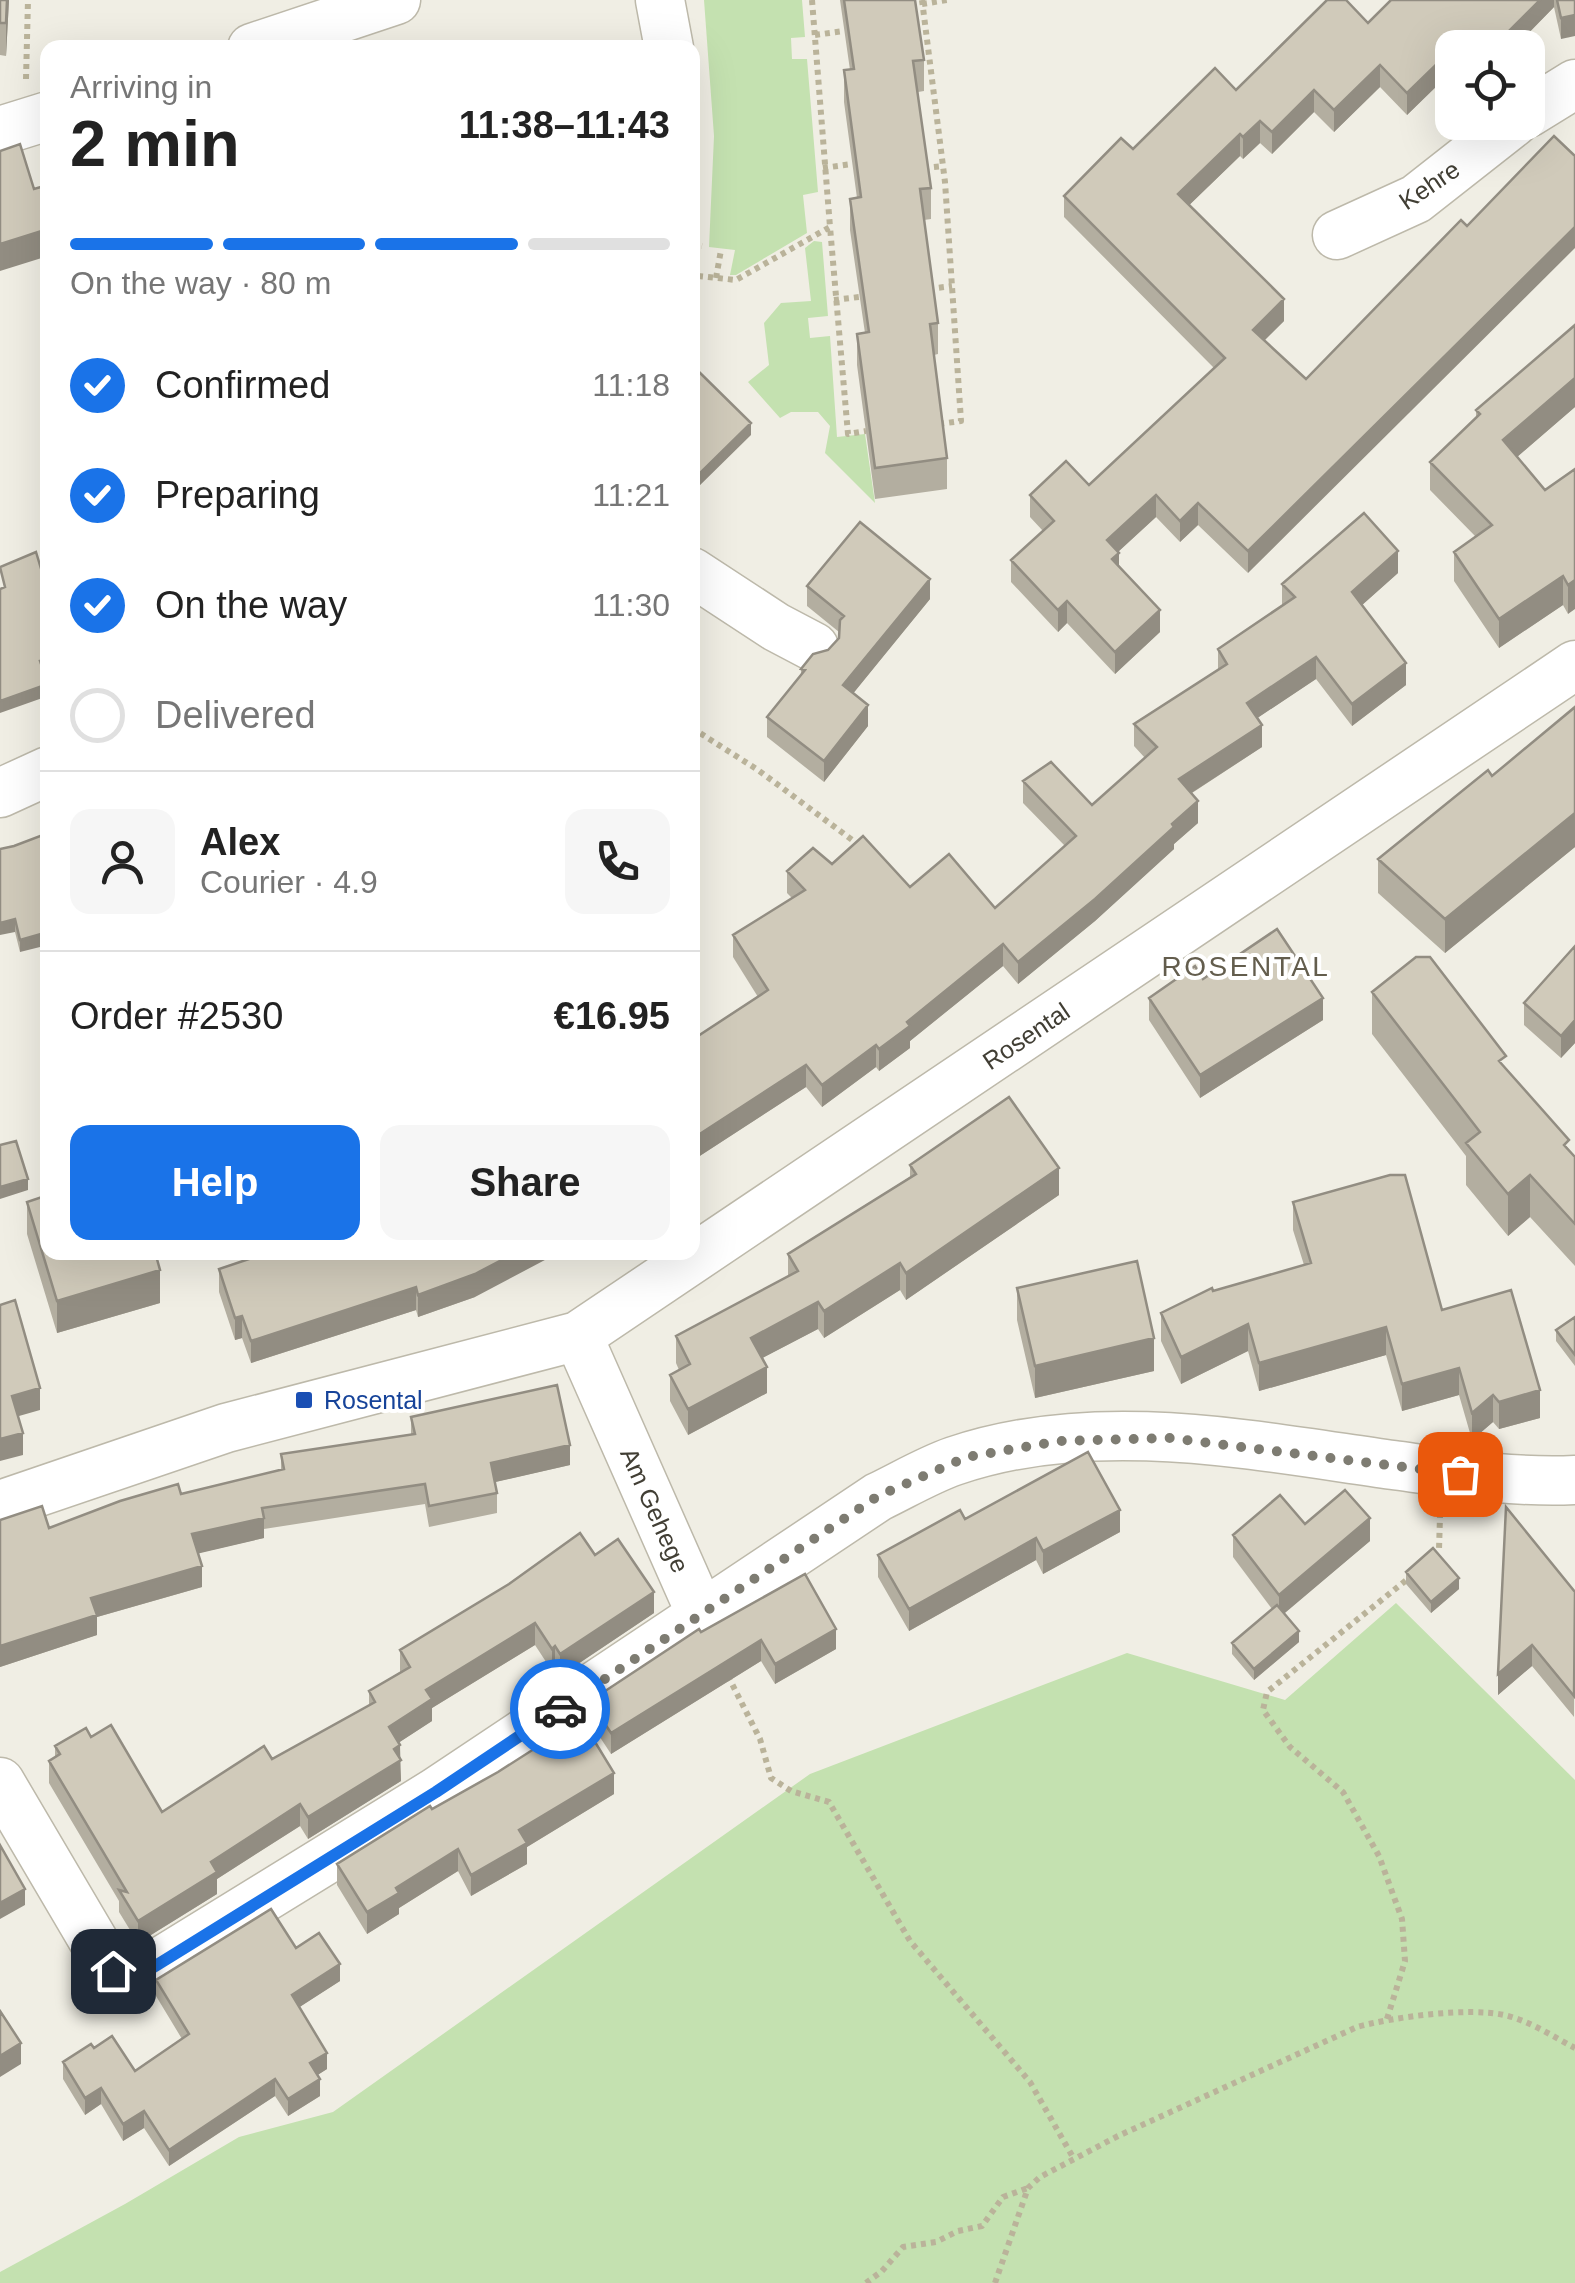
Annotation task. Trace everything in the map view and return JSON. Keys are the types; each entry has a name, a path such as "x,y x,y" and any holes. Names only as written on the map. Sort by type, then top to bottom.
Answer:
{"street":[{"path":"276,40 396,0"},
{"path":"660,0 668,40"},
{"path":"1545,103 1575,84"},
{"name":"Kehre","path":"1337,236 1416,200 1491,140"},
{"path":"700,577 814,647"},
{"name":"Rosental","path":"700,1254 1575,665"},
{"path":"0,793 40,775"},
{"name":"Rosental","path":"0,1505 226,1428 578,1336 691,1260"},
{"name":"Am Gehege","path":"578,1336 701,1614"},
{"path":"0,1782 109,1966 123,1978 134,1978 436,1792 878,1496 951,1462 1076,1439 1169,1438 1442,1473 1575,1480"}],"path":[{"path":"24,123 28,0"},
{"path":"812,0 848,434 866,431"},
{"path":"938,424 961,420 943,166 922,2 947,0"},
{"path":"815,35 844,30"},
{"path":"918,50 928,50"},
{"path":"823,168 852,164"},
{"path":"924,168 943,166"},
{"path":"700,276 736,280 830,226"},
{"path":"716,278 721,250"},
{"path":"929,288 952,286"},
{"path":"834,300 859,297"},
{"path":"700,733 758,770 876,858"},
{"path":"1429,1559 1439,1550 1442,1473"},
{"path":"1387,2019 1404,1961 1402,1919 1379,1856 1343,1792 1290,1746 1263,1710 1267,1692 1419,1569"},
{"path":"732,1682 760,1740 771,1778 791,1791 828,1802 910,1941 1030,2082 1074,2159"},
{"path":"866,2283 903,2247 936,2242 958,2231 982,2226 1003,2198 1028,2188 1074,2159 1357,2027 1387,2019 1444,2014 1504,2015 1575,2048"},
{"path":"994,2283 1028,2188"}],"green space":[{"path":"704,0 802,0 805,37 791,38 792,59 807,59 818,192 803,195 807,233 736,275 730,275 735,250 709,247 714,136"},
{"path":"814,241 822,242 828,316 808,318 810,338 830,336 837,437 865,434 875,503 825,453 830,426 818,412 791,412 780,418 748,382 769,365 764,323 781,303 811,301 805,248"},
{"path":"1396,1603 1575,1780 1575,2283 0,2283 0,2272 239,2137 333,2112 810,1774 1127,1653 1285,1700"}],"building":[{"path":"0,0 7,0 6,23 0,23"},
{"path":"844,0 915,0 924,60 913,61 931,188 920,189 938,323 930,324 947,458 875,468 857,334 869,332 850,199 861,197 844,70 854,69"},
{"path":"1327,0 1346,0 1368,23 1391,0 1540,0 1510,30 1435,30 1435,66 1407,93 1380,65 1334,110 1314,90 1272,132 1260,121 1243,137 1240,134 1178,194 1284,299 1253,330 1306,379 1461,220 1467,226 1554,136 1575,156 1575,227 1248,551 1198,503 1180,521 1156,495 1107,540 1119,553 1112,559 1160,610 1115,652 1067,601 1058,610 1011,560 1054,521 1030,495 1066,461 1089,485 1225,358 1064,196 1121,138 1133,149 1215,68 1236,90"},
{"path":"1557,0 1575,0 1575,15 1561,18"},
{"path":"20,144 34,189 40,187 40,232 0,244 0,151"},
{"path":"1575,325 1575,378 1503,440 1545,490 1575,469 1575,580 1568,585 1563,576 1499,619 1454,552 1492,525 1430,462 1480,414 1476,410"},
{"path":"700,373 751,423 700,473"},
{"path":"1364,513 1398,551 1352,592 1406,663 1352,704 1316,657 1247,703 1262,725 1179,779 1198,801 1095,899 1018,962 1003,944 907,1022 910,1026 879,1049 876,1045 822,1085 806,1065 700,1134 700,1035 768,990 733,935 805,890 787,871 813,848 832,864 863,836 910,887 949,854 995,908 1076,836 1023,781 1051,762 1092,805 1157,747 1134,724 1227,664 1218,649 1295,597 1282,584"},
{"path":"860,522 930,579 843,685 868,705 824,761 767,717 813,654 828,650 839,638 840,620 844,616 807,586"},
{"path":"36,552 40,565 40,687 0,701 0,589 5,587 0,567"},
{"path":"1575,707 1575,813 1445,919 1378,859 1488,770 1492,776"},
{"path":"40,836 40,934 20,940 15,919 0,923 0,849"},
{"path":"1277,929 1323,998 1200,1075 1149,998 1195,966 1203,979"},
{"path":"1575,946 1575,1020 1561,1036 1524,1003"},
{"path":"1416,957 1430,957 1506,1056 1499,1061 1569,1140 1564,1145 1575,1157 1575,1224 1530,1175 1508,1194 1466,1143 1480,1132 1372,992"},
{"path":"1009,1097 1059,1168 906,1273 900,1263 824,1311 818,1302 751,1338 767,1367 688,1409 670,1375 690,1364 676,1336 798,1271 788,1254 916,1174 910,1165"},
{"path":"16,1141 28,1179 0,1187 0,1145"},
{"path":"1390,1175 1405,1175 1442,1310 1511,1290 1540,1390 1499,1402 1493,1395 1472,1413 1459,1368 1402,1384 1386,1327 1259,1363 1248,1324 1181,1357 1161,1313 1212,1288 1213,1291 1311,1263 1293,1202"},
{"path":"40,1198 40,1245 27,1202"},
{"path":"45,1260 157,1260 160,1270 57,1301"},
{"path":"246,1260 502,1260 418,1295 416,1287 251,1341 242,1316 235,1318 219,1269"},
{"path":"1137,1261 1154,1338 1035,1366 1017,1288"},
{"path":"15,1300 40,1388 12,1396 23,1433 0,1439 0,1305"},
{"path":"1575,1317 1575,1355 1556,1330"},
{"path":"557,1385 570,1445 491,1463 497,1493 429,1506 425,1484 262,1508 264,1518 192,1534 202,1566 91,1598 97,1615 0,1646 0,1520 42,1506 49,1528 178,1484 181,1494 284,1469 281,1454 415,1434 411,1417"},
{"path":"1088,1452 1120,1510 1043,1551 1036,1538 909,1609 878,1555 960,1510 965,1519"},
{"path":"1345,1490 1370,1518 1279,1595 1233,1535 1280,1495 1305,1524"},
{"path":"1506,1507 1575,1592 1574,1696 1532,1645 1498,1674"},
{"path":"580,1533 595,1555 618,1539 654,1592 560,1654 555,1646 552,1649 535,1623 426,1690 432,1699 389,1727 400,1745 394,1749 401,1760 308,1817 300,1804 211,1862 217,1872 138,1921 119,1890 127,1892 49,1761 60,1754 55,1746 86,1728 91,1737 111,1725 162,1812 264,1746 272,1759 375,1702 369,1691 410,1667 400,1650 509,1584"},
{"path":"1433,1548 1459,1578 1431,1602 1406,1572"},
{"path":"805,1574 836,1629 775,1664 761,1640 611,1733 590,1701 699,1629 701,1632"},
{"path":"1277,1605 1299,1631 1254,1669 1232,1643"},
{"path":"581,1719 614,1773 519,1830 527,1843 471,1875 458,1849 396,1888 399,1893 367,1912 337,1864 430,1806 432,1809 498,1772"},
{"path":"0,1845 25,1889 0,1903"},
{"path":"271,1909 296,1948 319,1933 340,1964 292,1995 327,2053 310,2063 320,2079 288,2099 275,2079 169,2150 144,2111 123,2124 101,2088 85,2098 63,2062 112,2036 135,2071 189,2034 156,1980"},
{"path":"0,2011 21,2043 0,2056"}],"way so far":[{"path":"560,1709 878,1496 967,1457 1060,1441 1169,1438 1460,1474"}],"place":[{"name":"Rosental","path":"304,1400"}],"district":[{"name":"ROSENTAL","path":"1246,966"}],"route":[{"path":"113,1971 123,1978 144,1973 436,1792 560,1709"}]}
